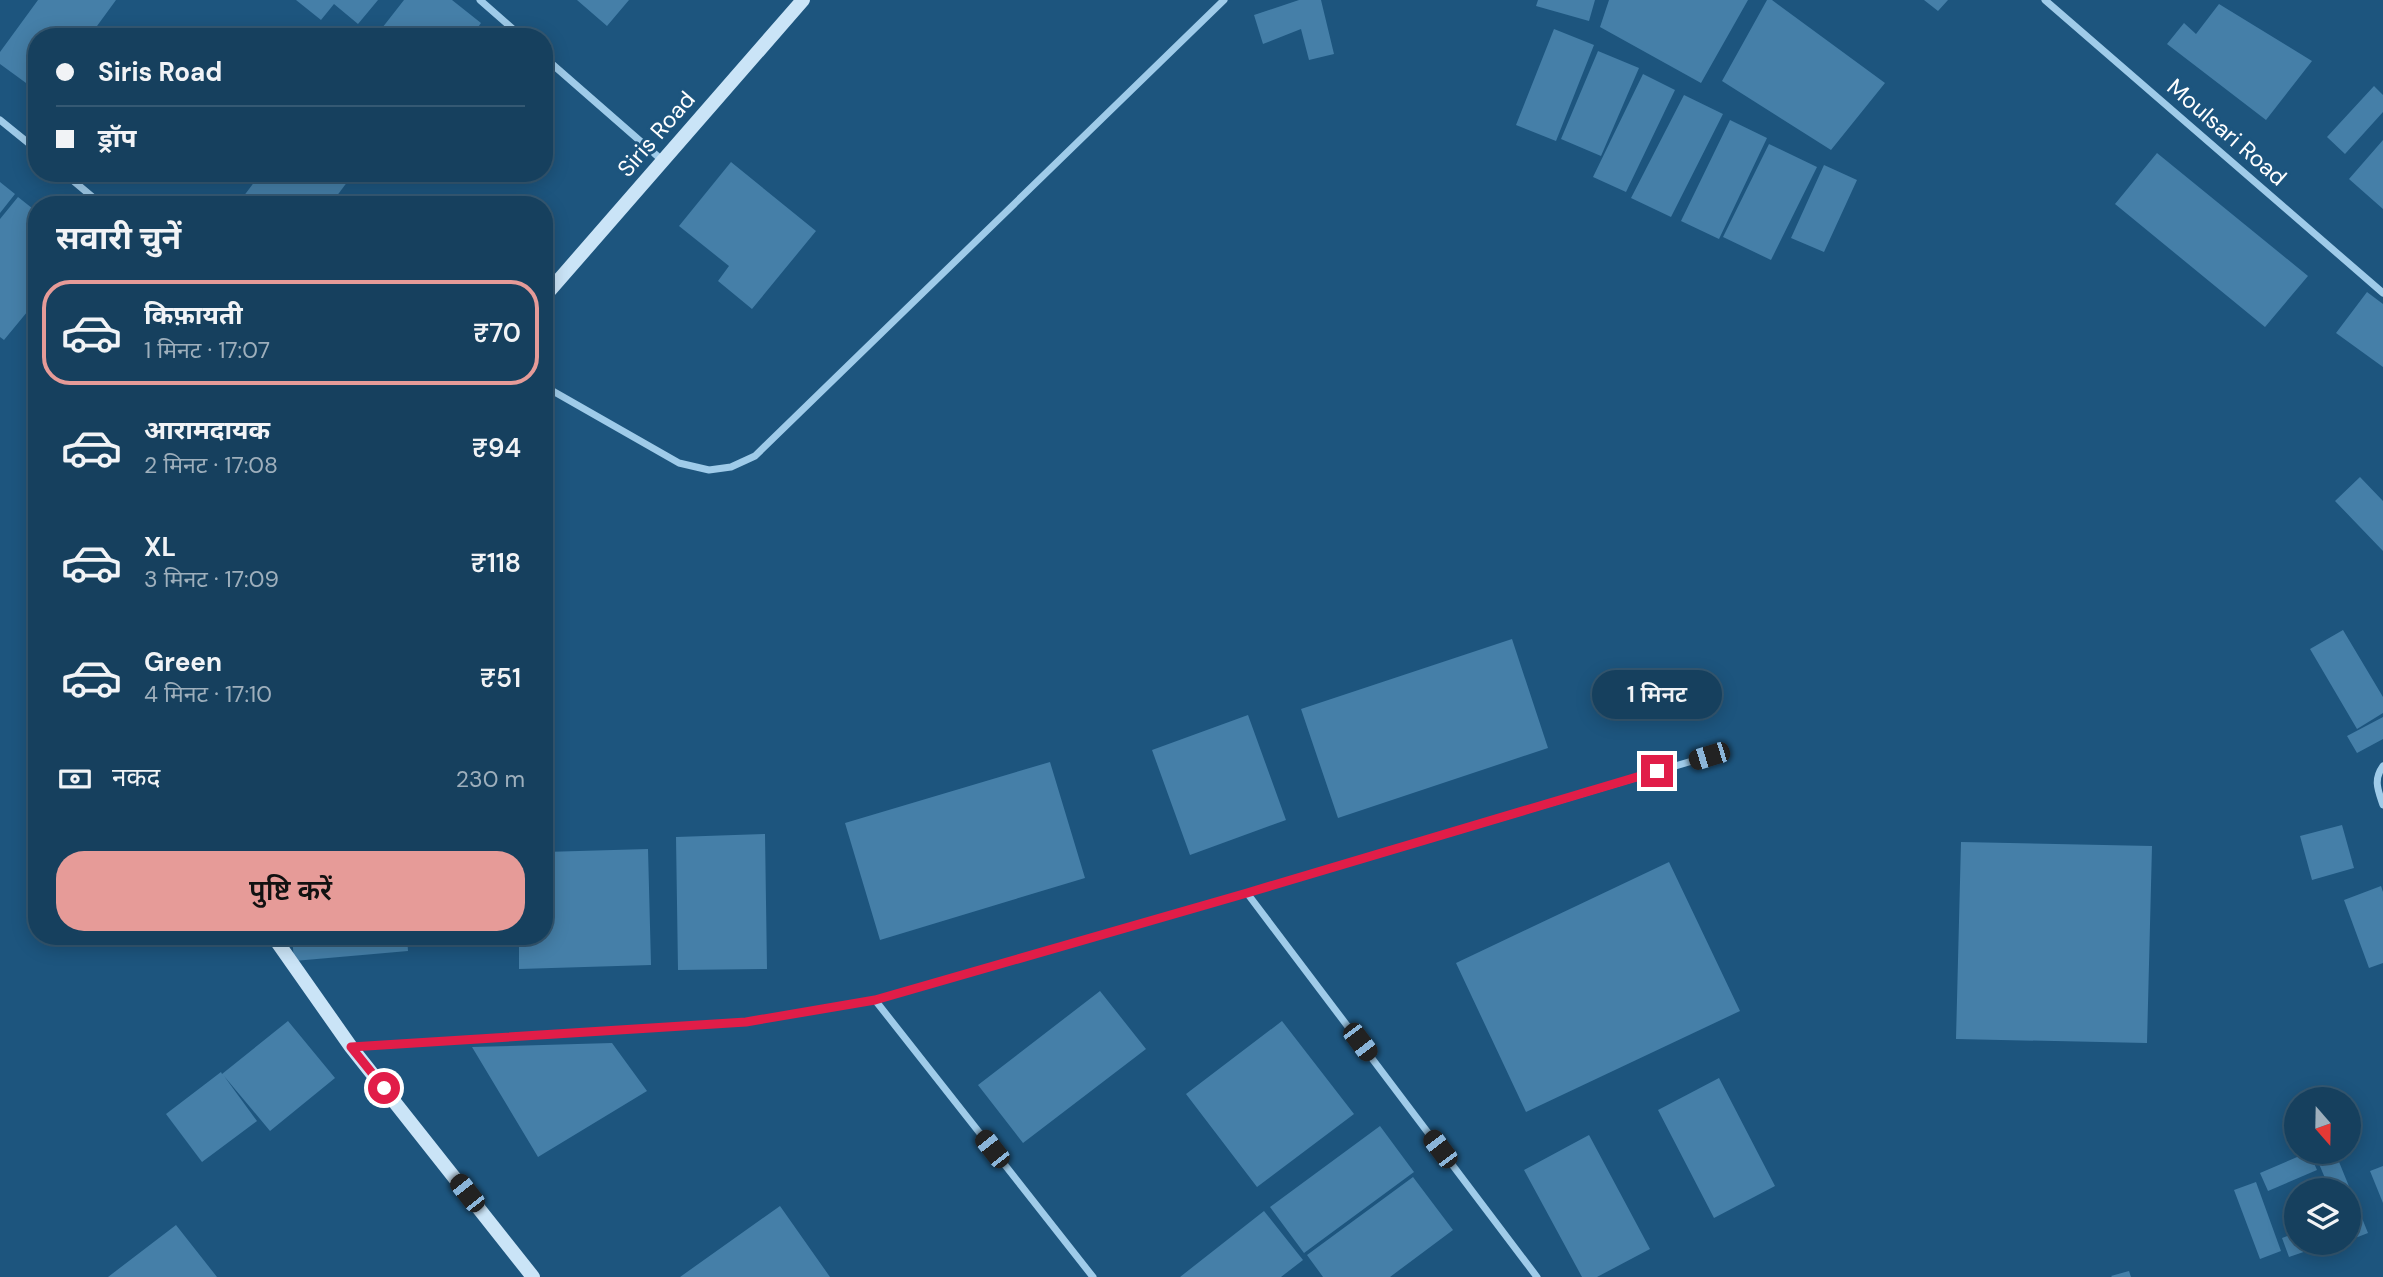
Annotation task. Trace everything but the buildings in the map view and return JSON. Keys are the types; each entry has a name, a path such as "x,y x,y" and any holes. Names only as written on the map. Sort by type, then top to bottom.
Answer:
{"street":[{"path":"480,0 512,28"},
{"name":"Siris Road","path":"553,287 803,0"},
{"path":"553,391 679,463 709,470 731,467 755,457 1224,0"},
{"name":"Moulsari Road","path":"2045,0 2383,293"},
{"path":"553,65 663,161"},
{"path":"0,120 28,143"},
{"path":"75,182 91,196"},
{"path":"351,1047 746,1022 875,1000 1709,756"},
{"path":"2383,766 2376,784 2383,805"},
{"path":"1247,893 1537,1277"},
{"path":"278,945 351,1047 533,1277"},
{"path":"875,1000 1093,1277"}],"route":[{"path":"384,1088 351,1047 682,1028 810,1013 875,1000 1657,771"}]}
